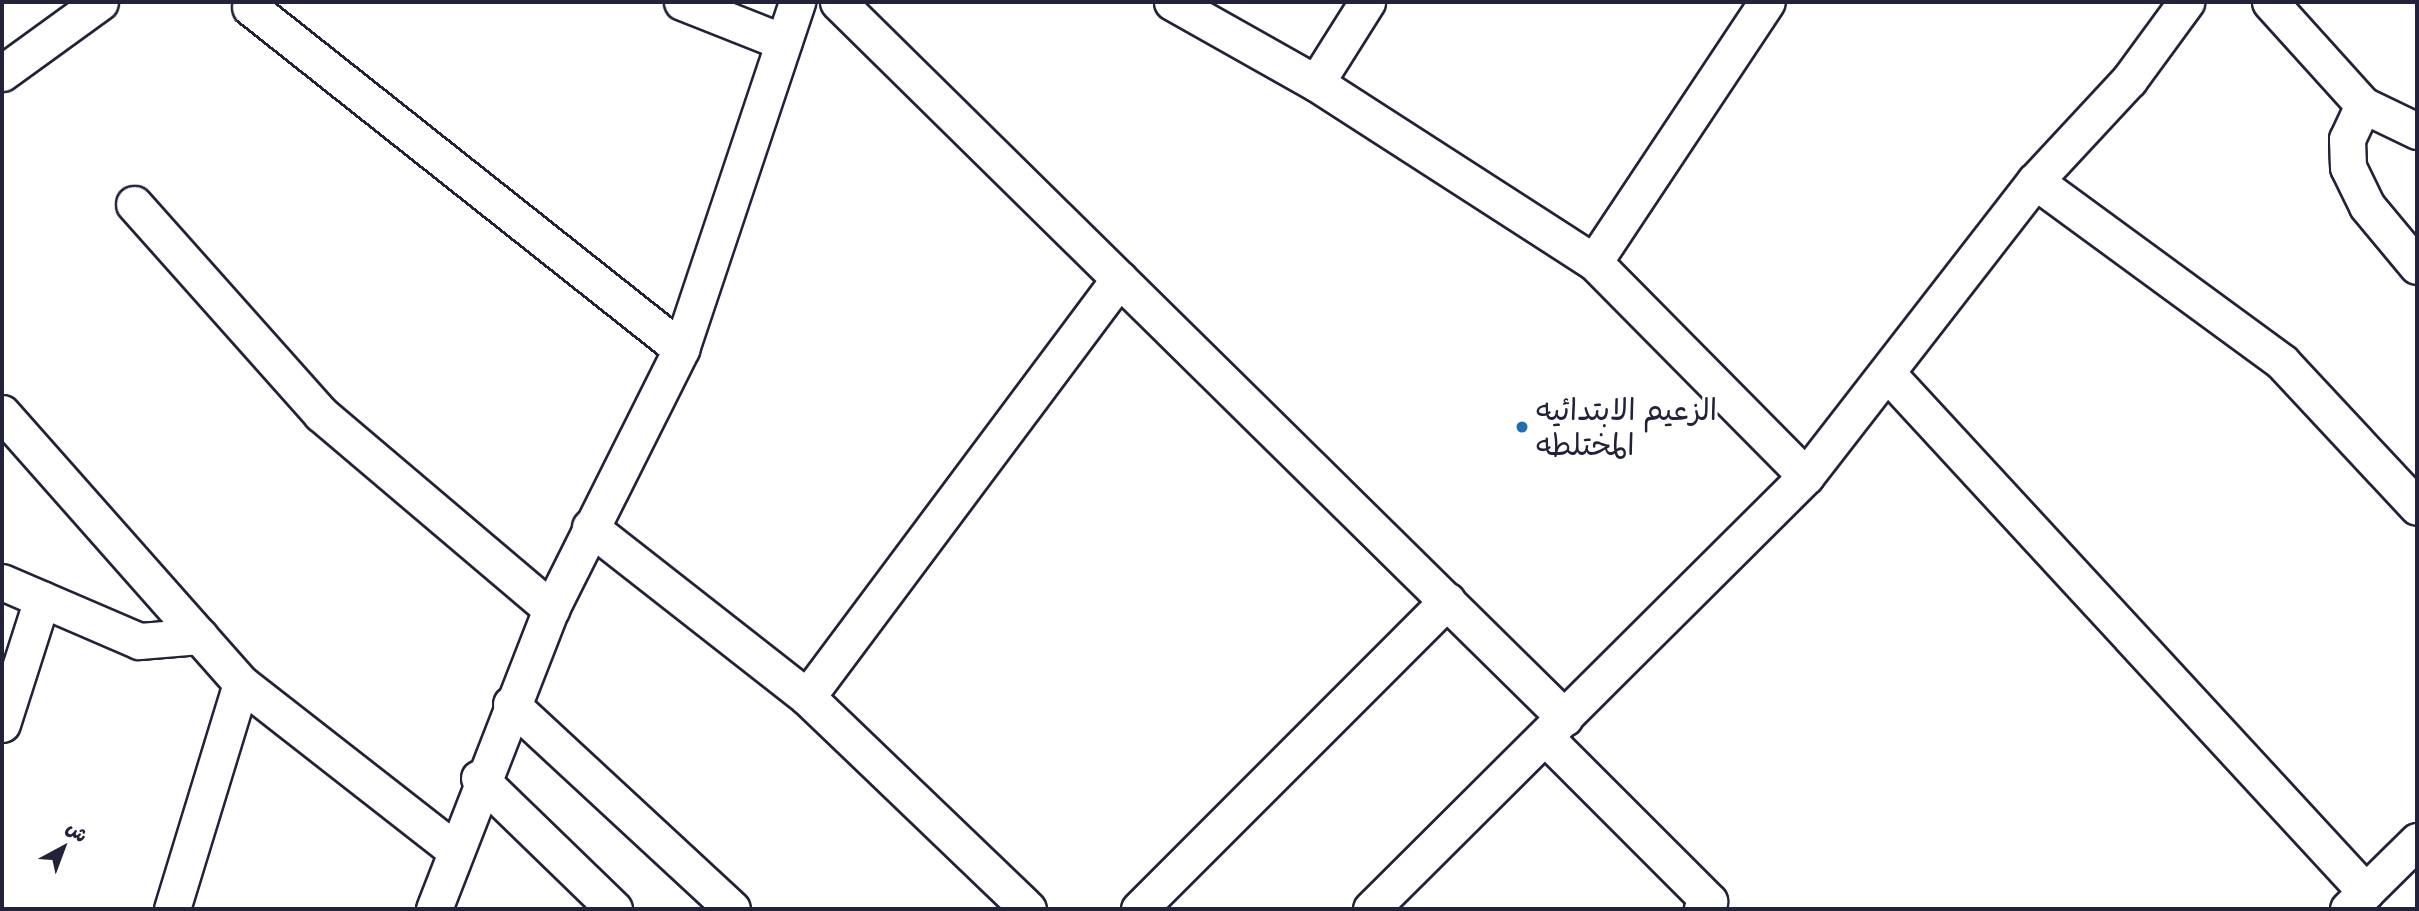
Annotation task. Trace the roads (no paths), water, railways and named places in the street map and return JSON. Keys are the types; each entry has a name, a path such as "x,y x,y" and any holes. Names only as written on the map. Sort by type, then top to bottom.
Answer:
{"street":[{"path":"2,73 100,2"},
{"path":"682,2 783,42"},
{"path":"434,909 480,778 551,609 681,348 797,2"},
{"path":"838,2 1447,601 1709,907"},
{"path":"1172,2 1316,83 1594,262 1806,476"},
{"path":"1316,83 1367,2"},
{"path":"1594,262 1767,2"},
{"path":"1371,909 1556,728 1806,476 2035,181 2129,80 2186,2"},
{"path":"2270,2 2363,105 2417,129"},
{"path":"250,7 681,348"},
{"path":"2363,105 2347,139 2348,167 2367,206 2417,267"},
{"path":"2035,181 2282,362 2417,507"},
{"path":"134,204 321,414 551,609"},
{"path":"807,697 1119,279"},
{"path":"1887,373 2357,900 2417,841"},
{"path":"2,413 241,683 455,850"},
{"path":"590,527 807,697 1028,909"},
{"path":"2,582 139,640 200,636"},
{"path":"2,724 42,599"},
{"path":"1139,909 1447,601"},
{"path":"172,909 241,683"},
{"path":"511,704 732,909"},
{"path":"480,778 614,909"}],"place":[{"name":"الزعيم الابتدائيه المختلطه","path":"1522,427"}]}
